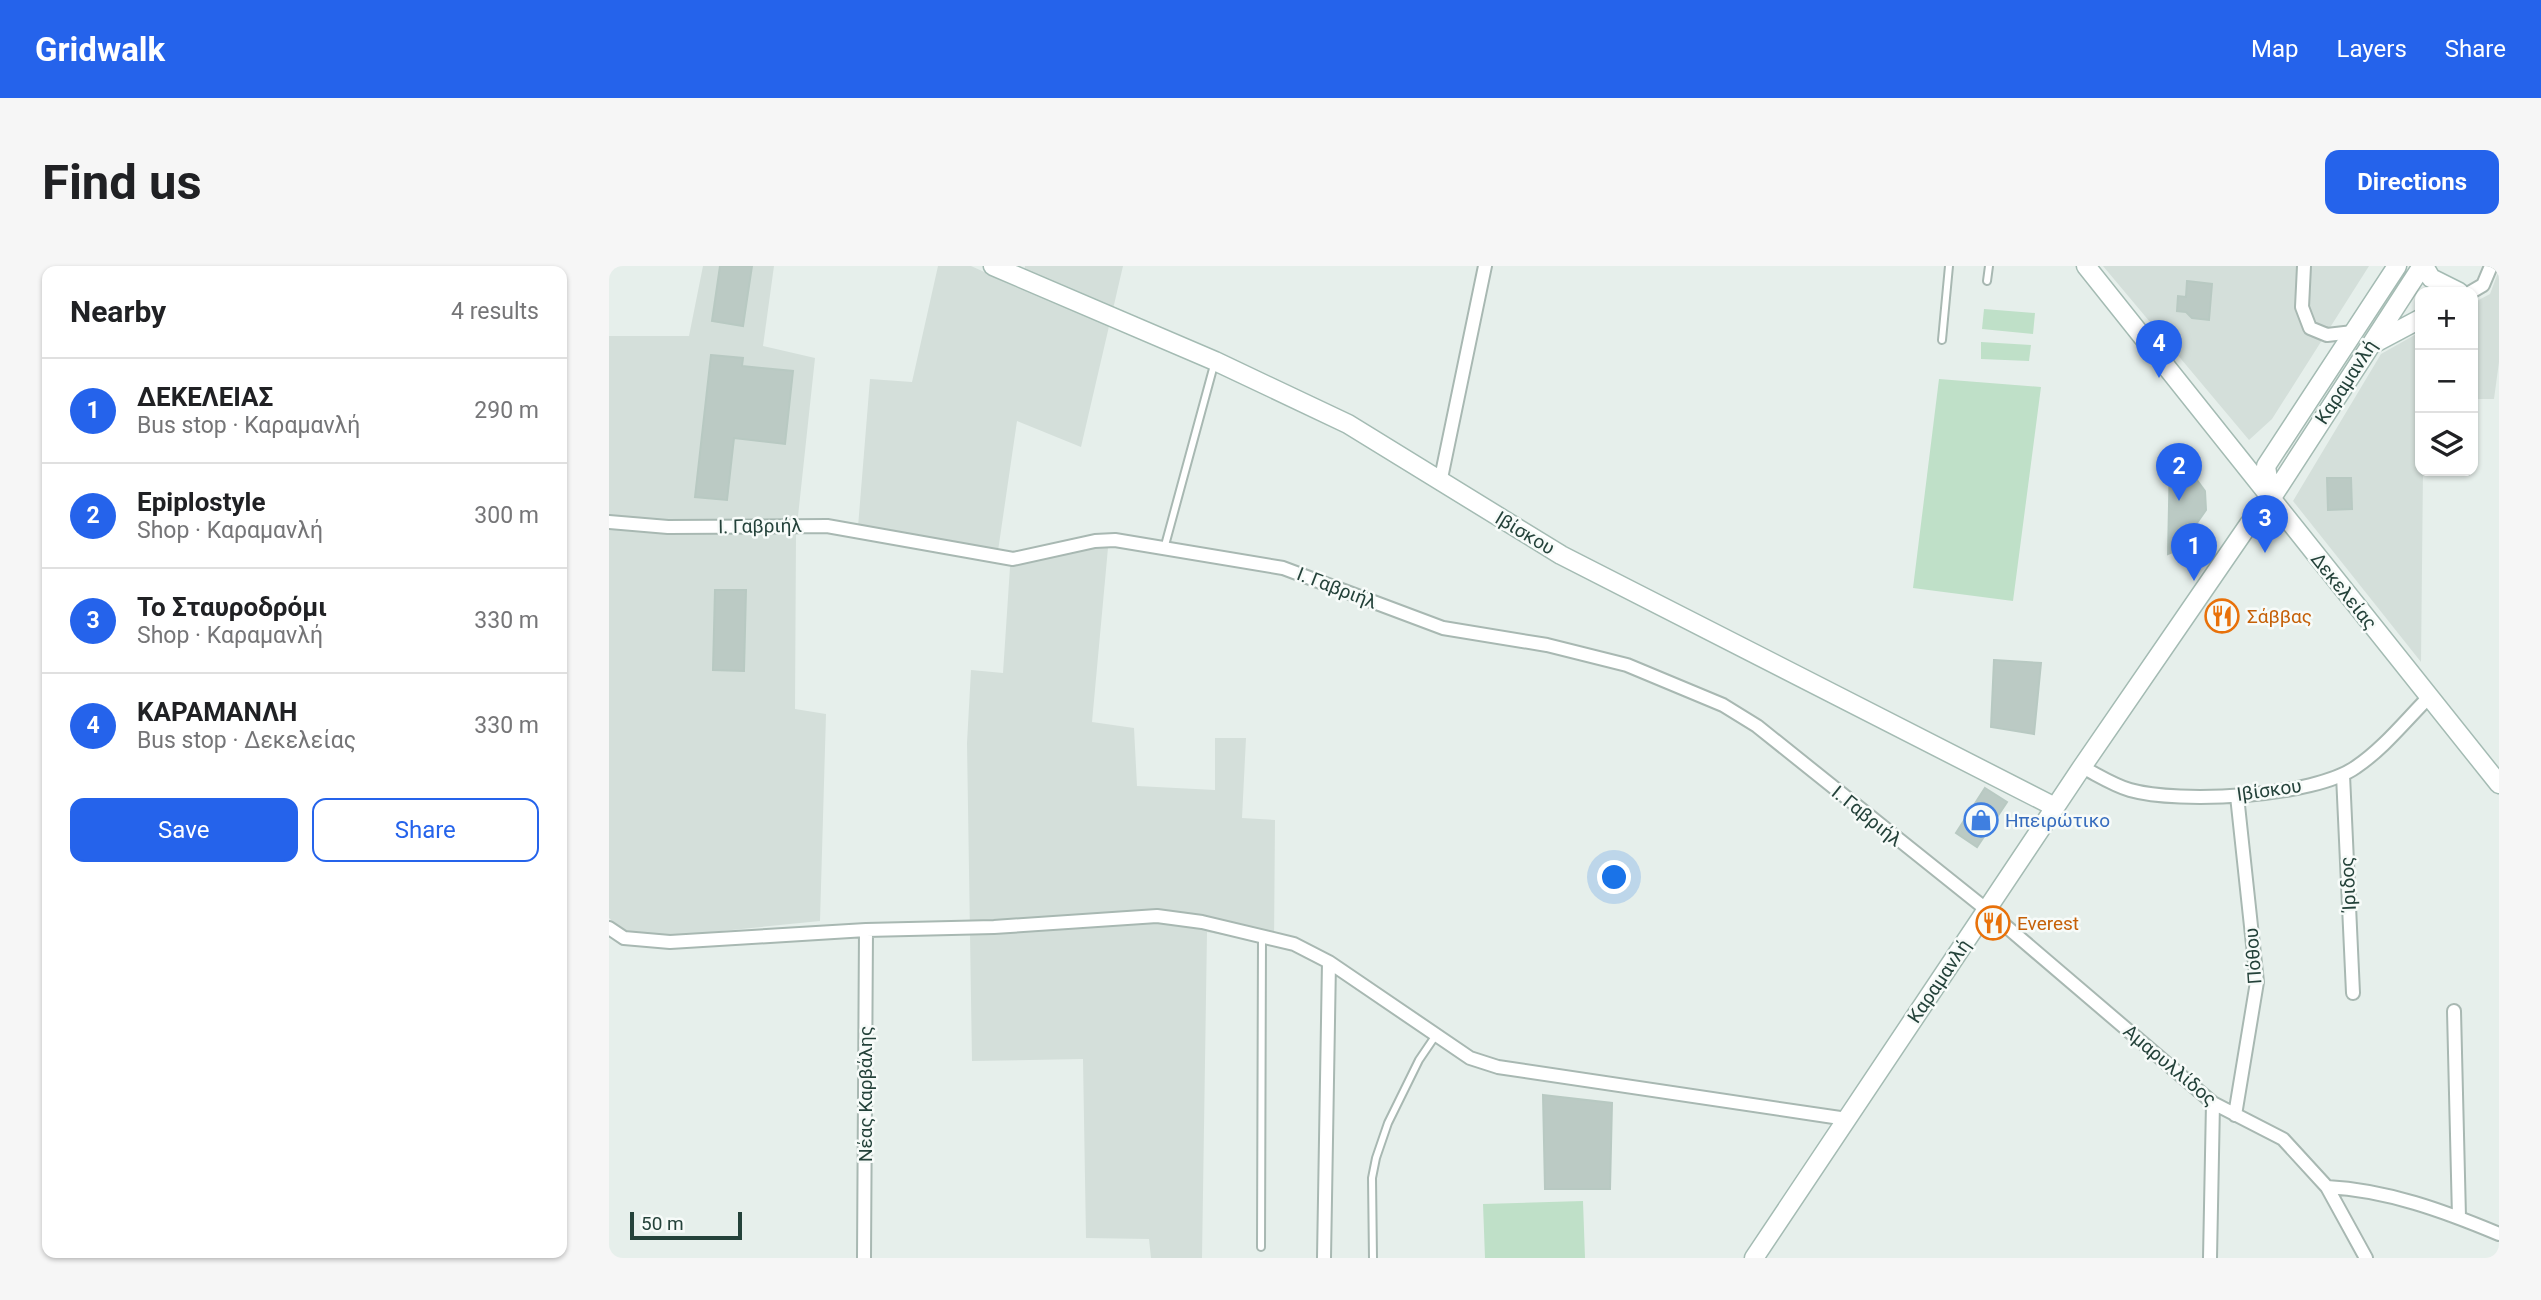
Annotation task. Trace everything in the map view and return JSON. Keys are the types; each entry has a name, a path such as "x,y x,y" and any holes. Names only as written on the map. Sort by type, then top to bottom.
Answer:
{"main road":[{"name":"Ιβίσκου","path":"993,266 1215,361 1348,424 1561,555 2055,807"},
{"name":"Καραμανλή","path":"2271,499 2266,466 2397,266"},
{"name":"Καραμανλή","path":"1754,1258 2082,767 2249,524 2271,499 2423,266"},
{"path":"2423,266 2431,278 2449,287"},
{"name":"Δεκελείας","path":"2093,271 2499,784"},
{"path":"2370,346 2415,322"}],"street":[{"path":"1440,482 1485,266"},
{"path":"2304,266 2302,307 2311,328 2327,335 2353,332"},
{"path":"2478,288 2483,285 2491,266"},
{"name":"Ι. Γαβριήλ","path":"609,522 668,527 842,528 1006,559 1037,557 1095,541 1115,540 1296,571 1443,628 1547,645 1593,656 1675,684 1723,705 1757,726 1987,910"},
{"name":"Ιβίσκου","path":"2082,767 2116,785 2145,793 2237,796 2293,788 2343,775 2367,759 2429,697"},
{"name":"Ίριδος","path":"2343,775 2353,993"},
{"name":"Πόθου","path":"2235,1115 2257,982 2237,796"},
{"name":"Αμαρυλλίδος","path":"1987,910 2214,1103 2283,1139 2327,1188 2366,1258"},
{"path":"609,928 624,938 670,942 866,930 994,928 1157,916 1236,928 1294,944 1329,962 1470,1058 1498,1067 1847,1119"},
{"name":"Νέας Καρβάλης","path":"864,1258 866,930"},
{"path":"1324,1258 1329,962"},
{"path":"2454,1011 2459,1217"},
{"path":"2210,1258 2214,1103"},
{"path":"2327,1188 2355,1189 2388,1196 2459,1217 2499,1234"}],"lane":[{"path":"1942,340 1949,266"},
{"path":"1987,281 1989,266"},
{"path":"1164,549 1215,361"},
{"path":"1261,1247 1262,935"},
{"path":"1373,1258 1372,1178 1377,1158 1388,1124 1419,1060 1436,1035"}],"shaded area":[{"path":"703,266 774,266 763,346 815,358 796,535 795,709 826,714 820,921 681,935 626,933 609,918 609,336 689,336"},
{"path":"938,266 971,266 1020,288 1025,266 1123,266 1081,447 1017,421 998,551 858,527 870,379 912,382"},
{"path":"2103,266 2369,266 2272,419 2249,440"},
{"path":"2499,270 2499,362 2494,399 2478,399 2478,300 2490,294"},
{"path":"2415,335 2415,476 2423,476 2421,662 2293,501 2381,354"},
{"path":"1109,537 1092,722 1134,728 1137,786 1215,790 1215,738 1246,738 1242,818 1275,820 1274,944 1207,932 1202,1258 1151,1258 1149,1239 1086,1238 1083,1059 972,1061 967,743 971,670 1003,673 1011,552 1035,551 1077,538"}],"green space":[{"path":"1984,309 2035,313 2033,334 1982,329"},
{"path":"1981,342 2031,345 2029,361 1981,359"},
{"path":"1939,379 2041,387 2013,601 1913,588"},
{"path":"1583,1201 1585,1258 1485,1258 1483,1204"}],"building":[{"path":"720,266 752,266 743,326 712,321"},
{"path":"2187,281 2212,284 2209,320 2192,318 2186,312 2177,311 2178,296 2186,297"},
{"path":"711,355 743,358 742,366 793,371 785,444 734,438 727,500 695,497"},
{"path":"2170,457 2180,457 2205,491 2206,510 2178,550 2168,554"},
{"path":"2327,478 2351,478 2352,509 2328,510"},
{"path":"715,590 746,590 744,671 713,670"},
{"path":"1994,660 2041,663 2034,734 1991,727"},
{"path":"1985,788 2007,802 1977,847 1956,833"},
{"path":"1543,1095 1612,1103 1610,1189 1545,1189"}],"place":[{"name":"ΚΑΡΑΜΑΝΛΗ","path":"2159,378"},
{"name":"Epiplostyle","path":"2179,501"},
{"name":"Το Σταυροδρόμι","path":"2265,553"},
{"name":"ΔΕΚΕΛΕΙΑΣ","path":"2194,581"},
{"name":"Σάββας","path":"2222,616"},
{"name":"Ηπειρώτικο","path":"1981,820"},
{"name":"Everest","path":"1993,923"}]}
